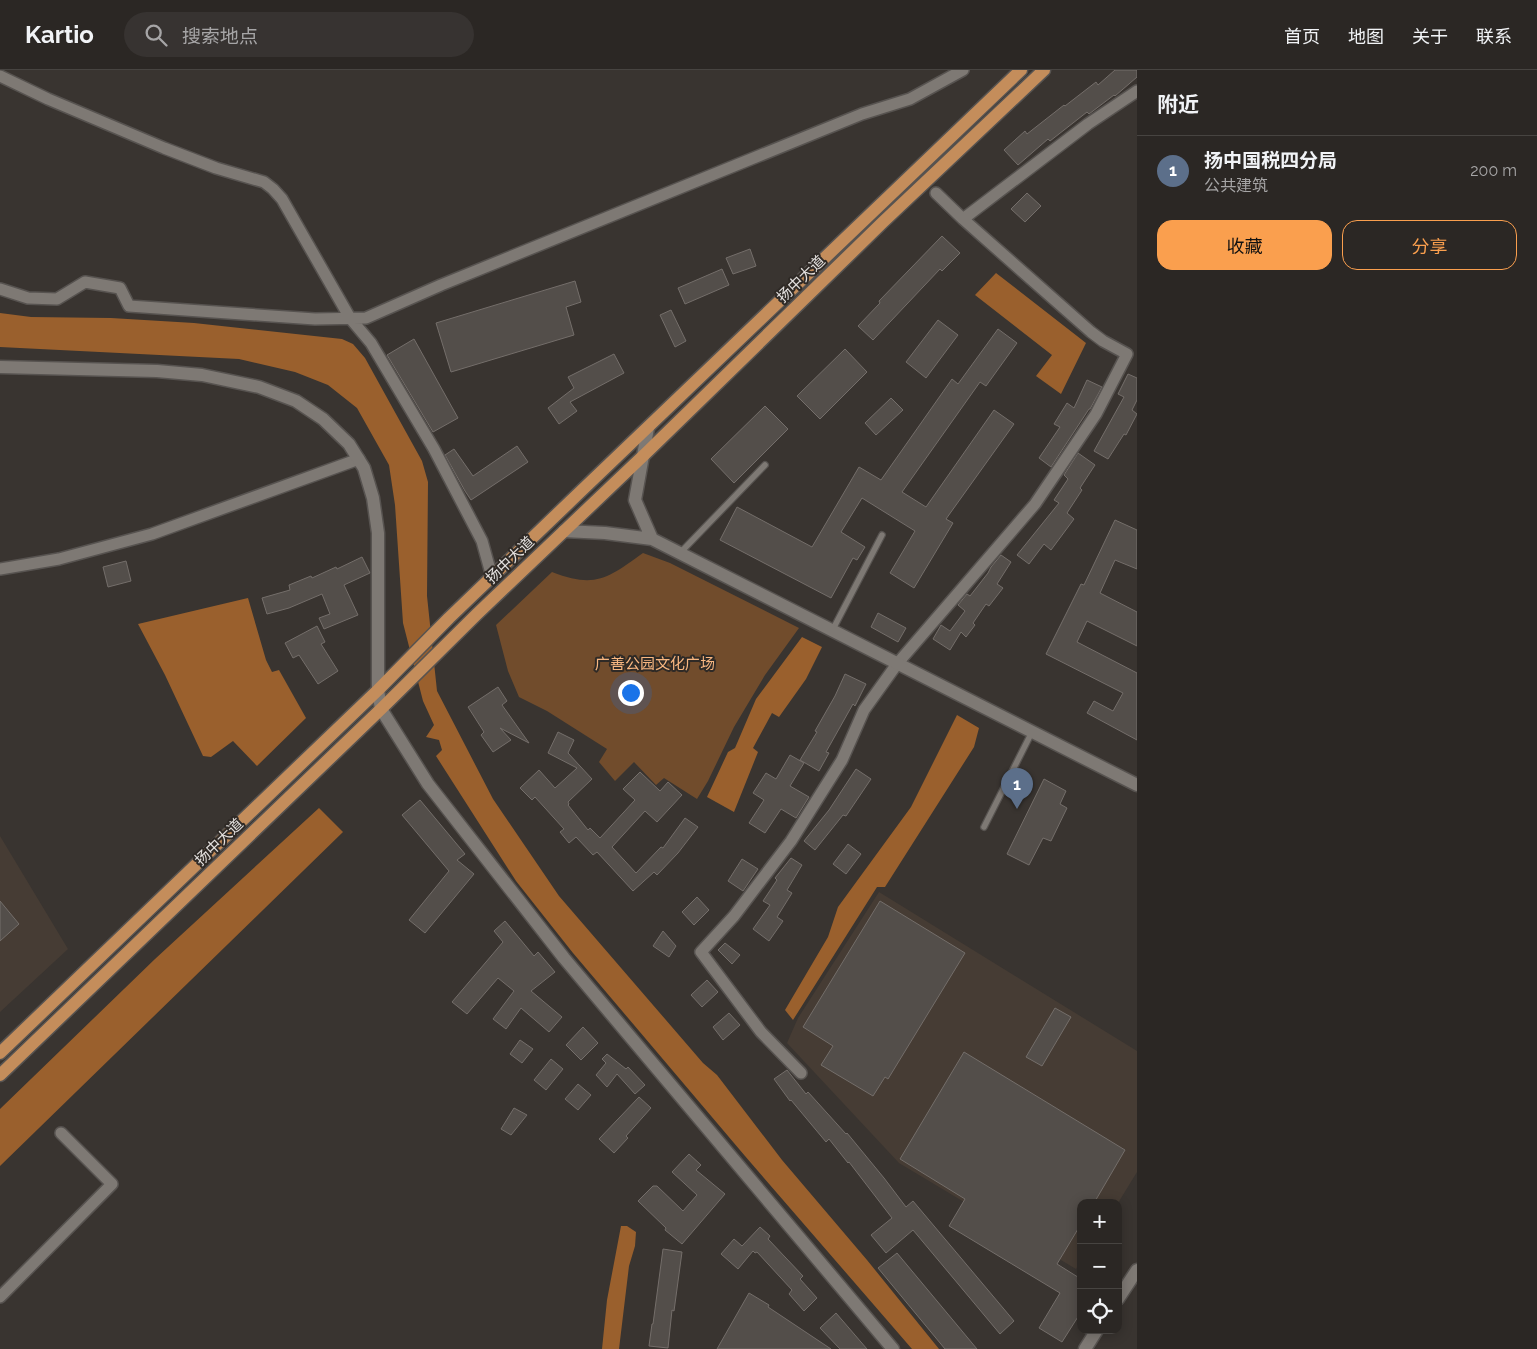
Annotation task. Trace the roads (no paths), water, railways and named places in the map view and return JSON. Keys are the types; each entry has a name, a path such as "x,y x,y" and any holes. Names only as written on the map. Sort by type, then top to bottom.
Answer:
{"main road":[{"name":"扬中大道","path":"0,1075 381,710 502,590 643,456 883,222 1044,70"},
{"name":"扬中大道","path":"0,1053 378,690 492,577 1015,72"},
{"path":"1015,72 1024,88"},
{"path":"492,577 502,590"}],"street":[{"path":"0,289 28,298 57,299 85,282 120,288 129,306 315,319 366,318 441,285 862,114 910,99 963,70"},
{"path":"0,76 48,99 164,148 216,168 264,182 282,198 350,318 371,343 434,448 482,541 492,577"},
{"path":"963,220 1081,130 1137,91"},
{"path":"801,1073 761,1032 701,952 734,916 791,841 842,760 864,710 897,664 1036,504 1096,414 1127,354 1091,332 963,220 936,193"},
{"path":"0,367 156,371 202,375 259,387 296,401 323,419 348,444 364,468 373,498 378,533 378,690 381,710 428,784 564,958 893,1349"},
{"path":"648,428 635,500 652,540"},
{"path":"0,569 59,559 152,534 359,459"},
{"path":"564,531 605,533 652,540 1137,785"},
{"path":"0,1297 112,1184 61,1133"},
{"path":"1122,1293 1137,1270"},
{"path":"1085,1349 1094,1334"}],"lane":[{"path":"680,553 765,465"},
{"path":"832,631 882,535"},
{"path":"984,827 1032,732"}],"place":[{"name":"扬中国税四分局","path":"1017,809"}],"park label":[{"name":"广善公园文化广场","path":"655,664"}]}
